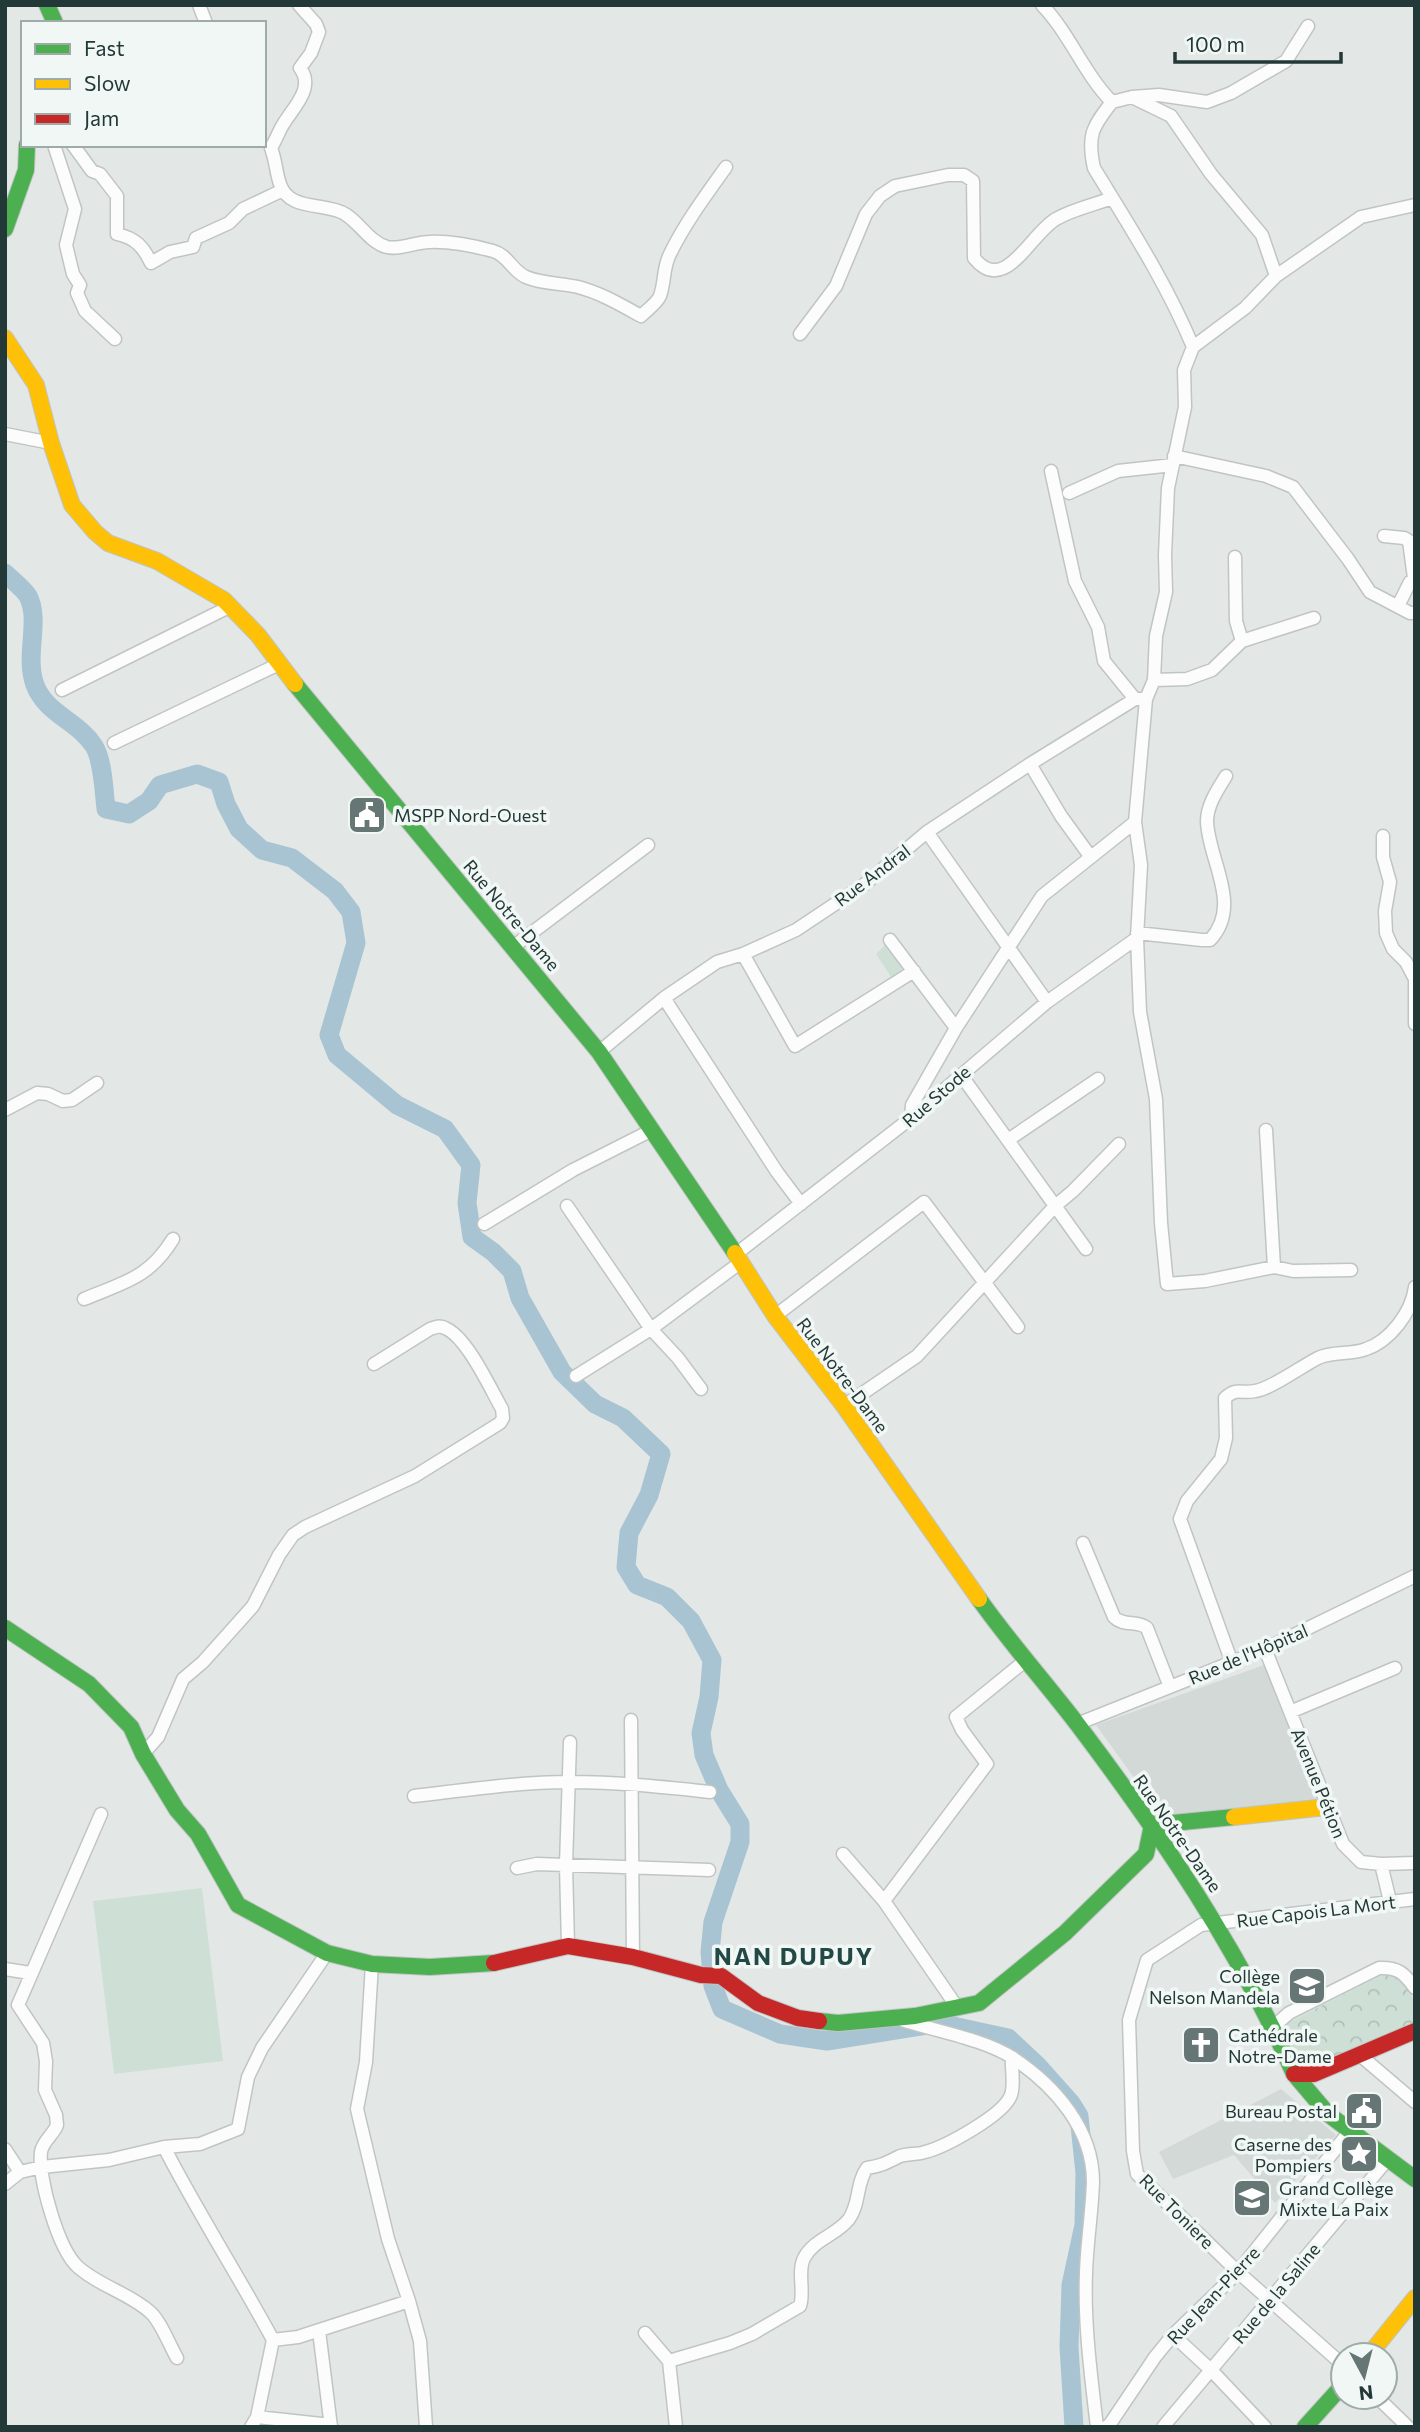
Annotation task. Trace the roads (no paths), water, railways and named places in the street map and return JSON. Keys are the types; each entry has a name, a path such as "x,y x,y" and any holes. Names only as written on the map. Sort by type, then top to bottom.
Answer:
{"street":[{"path":"47,5 54,21"},
{"path":"299,5 316,24 319,32 318,41 300,68 305,75 304,92 268,145 283,190 291,198 311,206 332,208 346,214 371,238 388,247 430,242 494,252 504,256 519,274 578,287 641,316 659,298 670,254 689,219 726,167"},
{"path":"1042,5 1074,47 1102,92 1112,102"},
{"path":"1193,347 1162,280 1094,168 1091,131 1112,102 1160,95 1207,102 1231,93 1286,61 1308,26"},
{"path":"1132,97 1171,116 1211,174 1262,235 1276,276"},
{"path":"5,229 26,170 27,147"},
{"path":"55,147 75,209 66,245 73,274 80,285 76,293 85,311 116,339"},
{"path":"74,147 92,171 100,174 117,196 117,234 131,237 144,249 151,263 170,252 193,247 196,238 229,223 243,209 283,190"},
{"path":"800,334 836,286 866,214 880,197 895,186 948,175 964,175 973,181 974,258 981,267 996,271 1009,267 1042,230 1057,218 1112,198"},
{"path":"1351,1270 1293,1270 1274,1267 1205,1281 1167,1284 1161,1223 1156,1099 1140,1012 1137,936 1141,865 1135,821 1140,699 1154,680 1156,636 1166,592 1168,488 1185,407 1184,370 1193,347 1245,308 1276,276 1361,217 1415,205"},
{"name":"Rue Notre-Dame","path":"5,338 36,385 51,443 72,505 95,532 108,542 157,561 227,603 599,1052 775,1316 844,1406 988,1612 1077,1724 1152,1825 1217,1924 1273,2027 1294,2074 1328,2114 1415,2179"},
{"path":"5,434 51,443"},
{"path":"1069,493 1118,471 1174,461 1266,476 1293,487 1370,592 1415,613"},
{"path":"1051,471 1076,581 1098,627 1104,661 1140,699"},
{"path":"1384,536 1409,541 1414,578 1398,606"},
{"path":"1235,557 1236,621 1242,641"},
{"path":"62,690 227,603"},
{"path":"1154,680 1187,680 1212,670 1242,641 1314,618"},
{"path":"114,743 279,664"},
{"name":"Rue Andral","path":"599,1052 664,998 717,962 743,954 796,930 865,884 927,832 1030,764 1140,699"},
{"path":"1030,764 1060,816 1090,856"},
{"path":"1137,936 1210,940 1216,933 1224,913 1222,875 1207,819 1214,796 1226,776"},
{"path":"911,1118 912,1105 956,1028 1042,896 1135,821"},
{"path":"927,832 1046,1002"},
{"path":"1383,836 1383,857 1390,882 1385,911 1386,933 1393,949 1406,962 1415,979 1415,1024"},
{"path":"513,947 648,845"},
{"name":"Rue Stode","path":"576,1376 651,1329 801,1204 911,1118 1046,1002 1137,936"},
{"path":"890,940 956,1028"},
{"path":"743,954 795,1046 914,971"},
{"path":"664,998 777,1172 801,1204"},
{"path":"961,1074 1086,1249"},
{"path":"1008,1140 1098,1079"},
{"path":"5,1110 37,1093 48,1094 58,1100 72,1100 97,1083"},
{"path":"484,1224 573,1170 652,1130"},
{"path":"1266,1130 1274,1267"},
{"path":"844,1406 917,1356 1055,1206 1119,1144"},
{"path":"775,1316 924,1202 1018,1327"},
{"path":"567,1206 651,1329 678,1358 701,1389"},
{"path":"84,1299 143,1273 161,1258 173,1238"},
{"path":"1232,1663 1180,1519 1187,1501 1221,1459 1226,1438 1225,1398 1234,1391 1256,1391 1322,1357 1366,1350 1383,1341 1414,1297 1415,1287"},
{"path":"143,1754 158,1737 183,1679 203,1662 253,1606 279,1555 293,1535 415,1476 452,1455 500,1423 503,1418 502,1409 465,1346 445,1327 429,1329 374,1364"},
{"path":"1083,1543 1114,1617 1123,1623 1143,1625 1147,1628 1170,1687"},
{"name":"Rue de l'Hôpital","path":"1077,1724 1265,1649 1415,1576"},
{"path":"5,1628 89,1684 131,1727 143,1754 177,1810 198,1834 238,1905 327,1953 372,1964 430,1967 498,1962 568,1946 633,1956 701,1975 721,1976 758,2003 798,2018 838,2023 895,2018 979,2003 1065,1933 1146,1854 1152,1825 1326,1807"},
{"name":"Avenue Pétion","path":"1265,1649 1343,1844 1361,1862 1415,1863"},
{"path":"884,1901 987,1764 962,1730 956,1717 1026,1660"},
{"path":"1290,1712 1395,1668"},
{"path":"631,1720 633,1956"},
{"path":"568,1946 565,1865 570,1742"},
{"path":"414,1796 508,1785 569,1782 632,1784 710,1792"},
{"path":"101,1814 18,2005 43,2043 46,2061 45,2090 56,2115 57,2125 41,2150 42,2167 47,2200 68,2254 77,2266 90,2276 152,2313 177,2358"},
{"path":"844,1854 884,1901 957,2007"},
{"path":"517,1868 537,1864 709,1870"},
{"path":"1381,1864 1390,1901"},
{"name":"Rue Capois La Mort","path":"1217,1924 1415,1899"},
{"name":"Rue Toniere","path":"1217,1924 1201,1925 1147,1960 1129,2020 1133,2151 1137,2174 1238,2272 1329,2353"},
{"path":"5,2184 20,2172 109,2160 164,2147 200,2144 238,2129 248,2077 262,2048 327,1953"},
{"path":"372,1964 366,2062 356,2109 388,2239 419,2341 426,2427"},
{"path":"1273,2027 1289,2013 1379,1968 1402,1971 1415,1988"},
{"path":"5,1969 30,1973"},
{"path":"895,2018 965,2038 1012,2057 1048,2087 1070,2110 1088,2144 1093,2180 1086,2274 1090,2365 1097,2427"},
{"path":"1294,2074 1314,2074 1362,2056 1415,2031"},
{"path":"1362,2056 1415,2102"},
{"path":"670,2361 752,2334 800,2306 802,2261 817,2242 842,2227 852,2215 860,2182 867,2168 891,2163 898,2157 926,2152 995,2116 1011,2095 1012,2057"},
{"name":"Rue Jean-Pierre","path":"1106,2427 1173,2335 1238,2272 1349,2132"},
{"path":"164,2147 273,2340 254,2422 331,2426 319,2331"},
{"path":"5,2148 20,2172"},
{"name":"Rue de la Saline","path":"1163,2427 1388,2158"},
{"path":"1380,2341 1415,2298"},
{"path":"273,2340 319,2331 409,2301"},
{"path":"645,2333 670,2361 676,2427"},
{"path":"1173,2335 1212,2371 1265,2427"},
{"path":"1304,2427 1329,2400"},
{"path":"1391,2411 1408,2427"}],"waterway":[{"path":"5,573 26,593 32,606 31,662 35,685 47,703 80,730 94,746 101,768 106,809 129,814 149,801 160,785 197,774 219,782 226,804 239,829 262,850 292,858 335,891 351,912 356,943 329,1035 337,1055 397,1105 445,1129 471,1165 467,1203 472,1237 493,1252 512,1271 520,1298 562,1372 595,1404 623,1418 661,1454 649,1495 629,1533 626,1567 637,1585 667,1597 691,1621 712,1660 709,1697 701,1733 704,1755 719,1790 740,1824 740,1842 713,1922 710,1952 713,1986 722,2009 780,2034 827,2041 939,2023 1008,2038 1038,2066 1079,2116 1085,2173 1084,2225 1071,2285 1069,2347 1074,2427"}],"place":[{"name":"MSPP Nord-Ouest","path":"367,815"},
{"name":"Collège Nelson Mandela","path":"1307,1986"},
{"name":"Cathédrale Notre-Dame","path":"1201,2045"},
{"name":"Bureau Postal","path":"1364,2111"},
{"name":"Caserne des Pompiers","path":"1359,2154"},
{"name":"Grand Collège Mixte La Paix","path":"1252,2198"}],"district":[{"name":"NAN DUPUY","path":"794,1955"}]}
